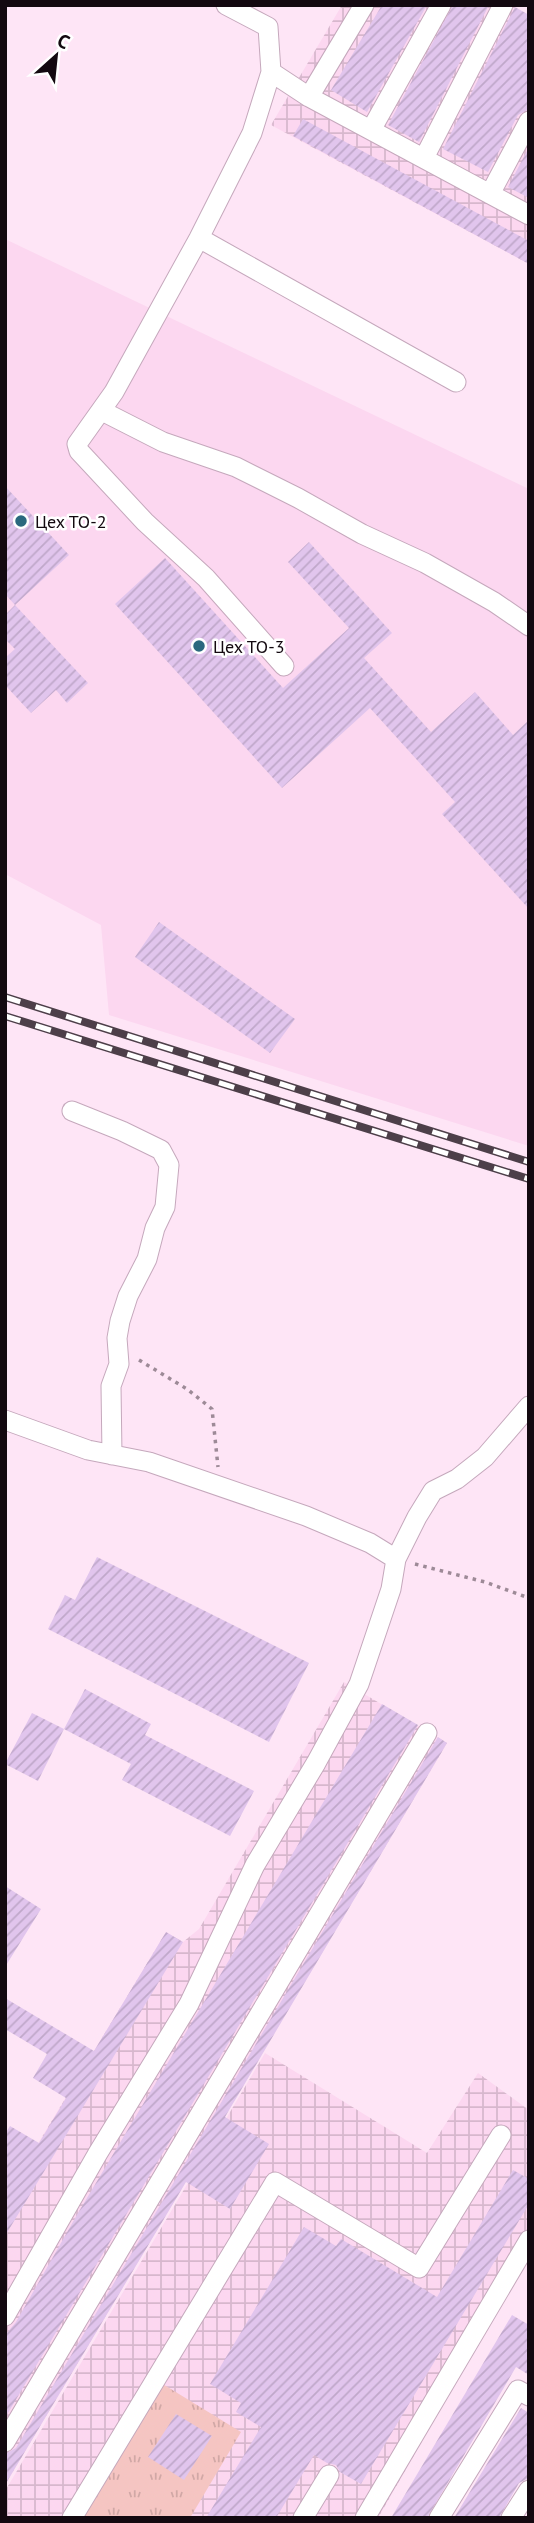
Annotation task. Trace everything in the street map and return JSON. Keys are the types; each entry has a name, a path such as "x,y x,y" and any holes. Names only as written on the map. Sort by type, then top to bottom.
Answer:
{"lane":[{"path":"226,5 268,27 271,72 252,133 129,367 102,411 77,444 79,451 145,522 206,578 284,666"},
{"path":"309,97 364,5"},
{"path":"370,130 441,5"},
{"path":"424,158 503,5"},
{"path":"271,72 309,97 529,215"},
{"path":"490,194 529,121"},
{"path":"199,238 456,382"},
{"path":"102,411 163,442 236,467 298,498 362,534 425,563 529,626"},
{"path":"72,1111 161,1150 169,1165 165,1207 155,1228 147,1259 128,1296 120,1321 117,1338 119,1364 111,1386 111,1455"},
{"path":"5,2316 98,2152 189,2004 255,1865 359,1684 391,1589 396,1559 417,1517 433,1491 457,1479 485,1457 529,1406"},
{"path":"5,1420 88,1450 149,1462 222,1487 370,1543 396,1559"},
{"path":"5,2442 427,1733"},
{"path":"72,2518 275,2182 419,2267 501,2135"},
{"path":"365,2518 529,2240"},
{"path":"439,2518 518,2390 529,2396"},
{"path":"303,2518 329,2475"},
{"path":"511,2518 529,2490"}],"path":[{"path":"118,1350 166,1376 212,1409 222,1487"},
{"path":"396,1559 485,1582 529,1598"}],"shaded area":[{"path":"342,5 516,5 515,8 529,15 529,264 271,125"},
{"path":"5,239 529,489 529,1146 109,1015 101,925 5,874"},
{"path":"344,1682 447,1743 5,2485 5,2198 166,1932 183,1942 199,1929"},
{"path":"265,2053 427,2153 478,2073 529,2110 529,2255 378,2518 5,2518 5,2491"}],"green space":[{"path":"161,2383 241,2432 190,2518 81,2518"}],"building":[{"path":"382,5 427,5 367,112 331,90"},
{"path":"453,5 489,5 419,142 388,125"},
{"path":"515,7 529,15 529,109 518,115 488,172 443,149"},
{"path":"303,119 529,241 529,264 293,136"},
{"path":"529,147 529,198 508,187"},
{"name":"Цех ТО-2","path":"5,486 69,555 15,605 5,594"},
{"path":"309,542 392,633 364,658 431,732 475,692 513,735 529,720 529,909 442,814 455,802 370,708 282,788 115,604 165,558 283,688 349,628 288,562"},
{"path":"15,605 88,683 67,703 56,690 31,713 5,685 5,658 15,649 5,639 5,615"},
{"path":"159,922 295,1019 270,1053 135,957"},
{"path":"97,1557 309,1663 269,1742 48,1629 65,1595 75,1600"},
{"path":"85,1689 151,1724 145,1735 254,1791 230,1836 122,1780 131,1764 64,1729"},
{"path":"382,1704 418,1725 5,2418 5,2335 16,2322 78,2213"},
{"path":"32,1713 64,1729 38,1781 5,1764"},
{"path":"438,1737 447,1743 225,2117 269,2144 230,2209 186,2182 5,2485 5,2454 16,2448"},
{"path":"5,1886 41,1909 5,1967"},
{"path":"166,1932 183,1942 5,2236 5,2134 10,2126 39,2143 66,2098 33,2078 47,2054 5,2029 5,1998 94,2051"},
{"path":"513,2170 529,2179 529,2204 361,2484 340,2472 336,2465 314,2455 276,2518 206,2518 261,2427 236,2412 241,2403 210,2384 304,2227 336,2246 341,2239 437,2297"},
{"path":"512,2315 529,2325 529,2375 516,2367 427,2518 391,2518"},
{"path":"521,2408 529,2413 529,2478 519,2483 499,2518 454,2518"},
{"path":"176,2414 212,2436 184,2480 148,2457"}],"railway":[{"path":"5,997 529,1162"},
{"path":"5,1016 529,1179"}],"place":[{"name":"Цех ТО-2","path":"21,521"},
{"name":"Цех ТО-3","path":"199,646"}]}
